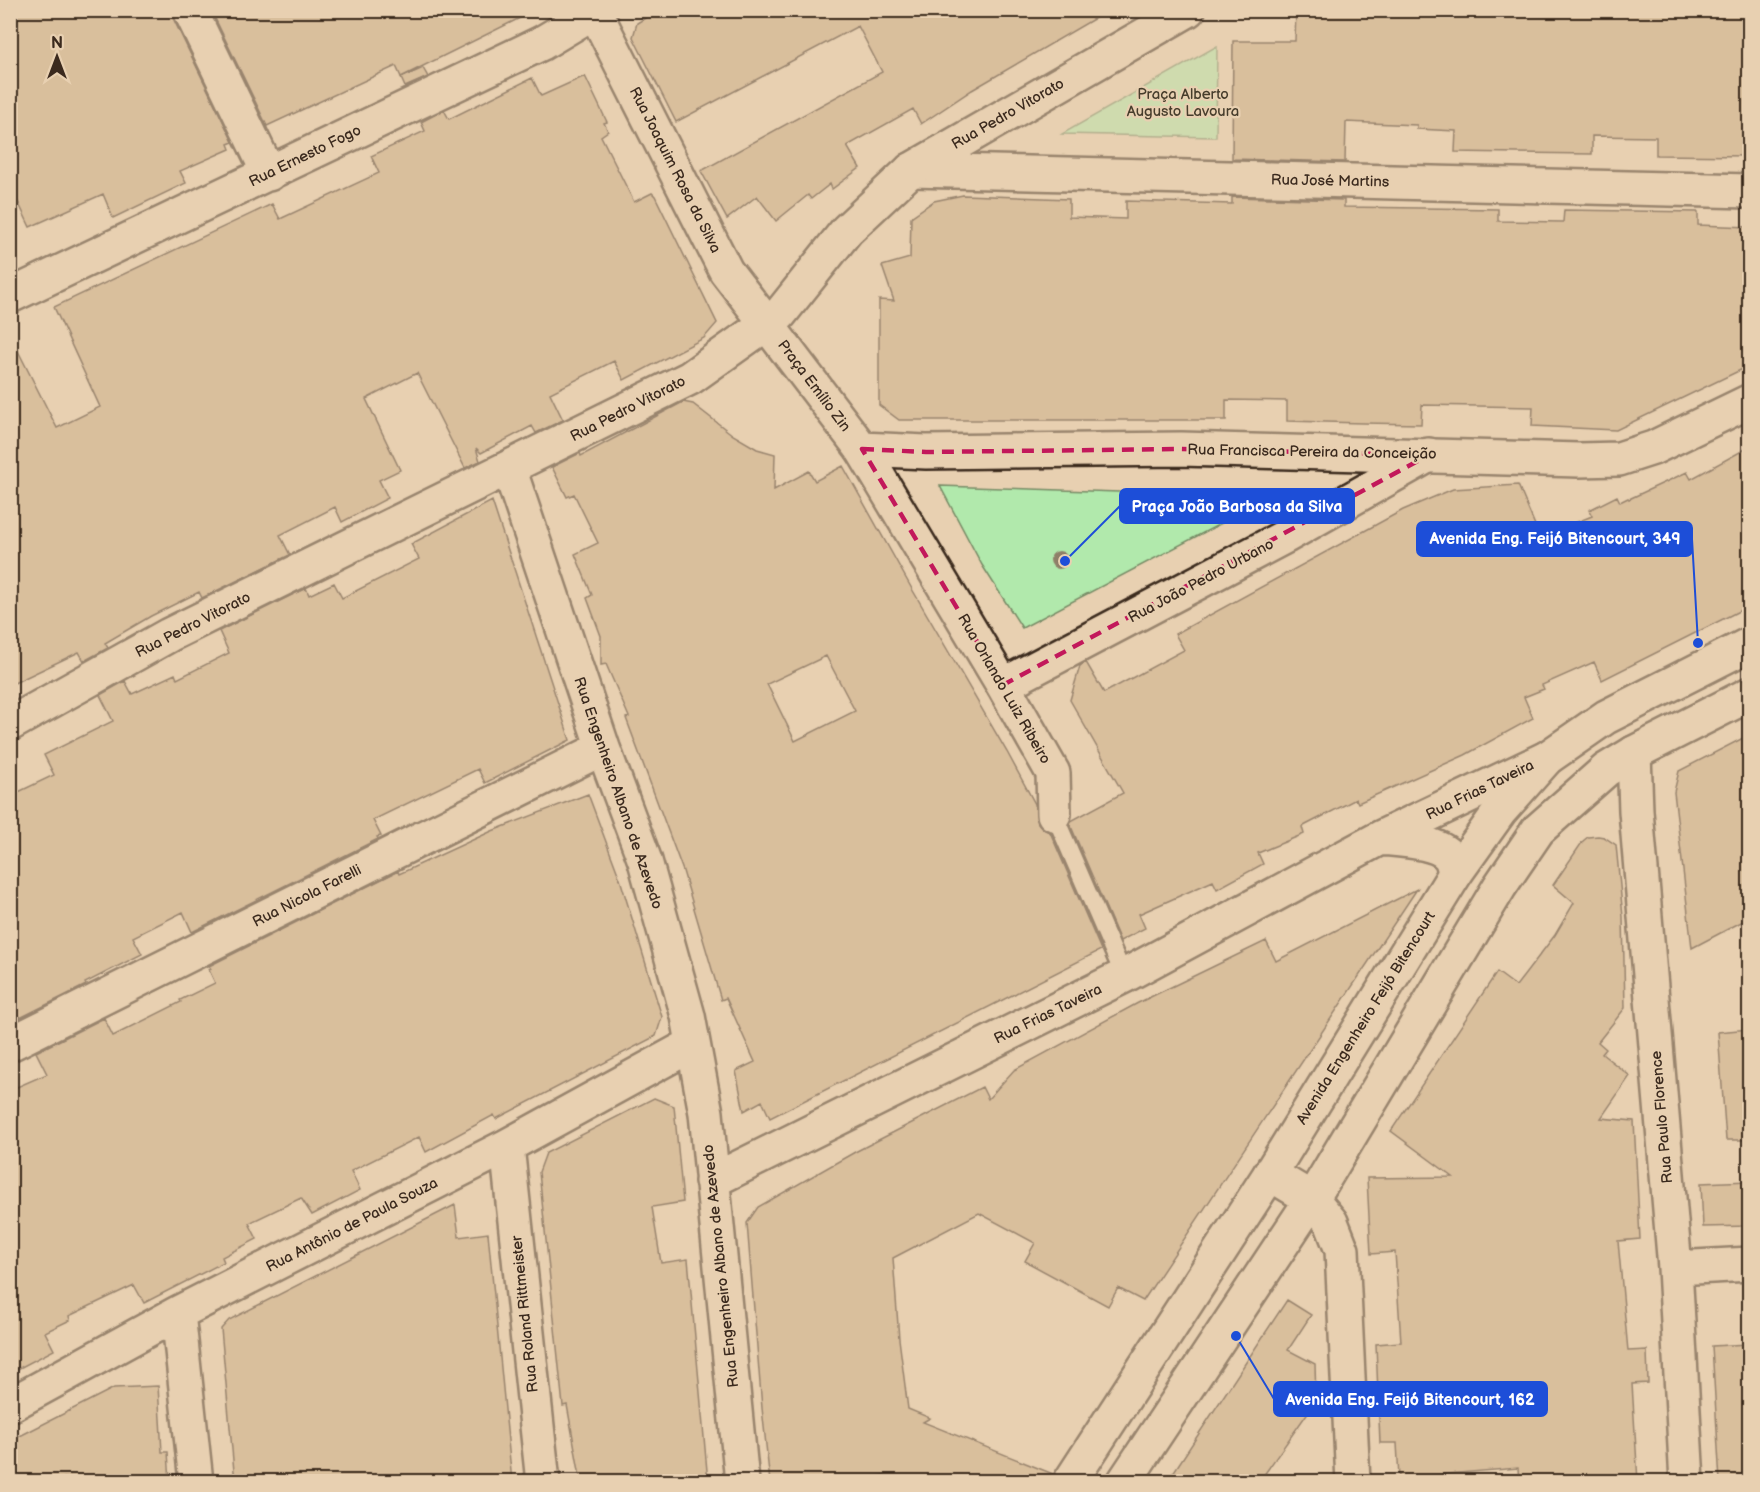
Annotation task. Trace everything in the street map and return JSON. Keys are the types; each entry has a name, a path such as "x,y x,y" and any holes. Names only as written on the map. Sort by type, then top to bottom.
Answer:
{"street":[{"path":"190,10 269,174"},
{"name":"Rua Pedro Vitorato","path":"10,724 170,635 690,378 780,314 847,230 911,171 1188,10"},
{"name":"Rua Ernesto Fogo","path":"10,296 542,43 596,11"},
{"name":"Rua Joaquim Rosa da Silva","path":"596,11 726,271 766,323"},
{"name":"Rua José Martins","path":"911,171 1749,191"},
{"name":"Praça Emílio Zin","path":"766,323 862,449"},
{"name":"Rua Francisca Pereira da Conceição","path":"862,449 926,452 1181,449 1579,460 1619,459 1653,448 1749,401"},
{"name":"Rua Orlando Luiz Ribeiro","path":"862,449 1053,773 1054,814"},
{"name":"Rua João Pedro Urbano","path":"1003,685 1286,536 1429,455"},
{"name":"Rua Engenheiro Albano de Azevedo","path":"509,468 603,748 645,861 688,1016 706,1113 742,1482"},
{"name":"Avenida Engenheiro Feijó Bitencourt","path":"1070,1482 1270,1174 1455,874 1500,811 1547,758 1606,717 1749,644"},
{"path":"1124,1482 1312,1199 1500,886 1538,830 1606,770 1634,753 1749,694"},
{"name":"Rua Nicola Farelli","path":"10,1044 603,748"},
{"name":"Rua Paulo Florence","path":"1634,753 1637,822 1675,1268 1687,1482"},
{"name":"Rua Frias Taveira","path":"712,1181 1124,976 1380,838 1547,758"},
{"name":"Rua Frias Taveira","path":"1380,838 1442,849 1452,858 1455,874"},
{"name":"Rua Antônio de Paula Souza","path":"10,1405 178,1313 507,1146 693,1044"},
{"name":"Rua Roland Rittmeister","path":"507,1146 543,1482"},
{"path":"1270,1174 1312,1199 1331,1222 1342,1250 1353,1482"},
{"path":"1675,1268 1749,1264"},
{"path":"178,1313 196,1482"}],"lane":[{"name":"Rua Orlando Luiz Ribeiro","path":"1054,814 1124,976"}],"highlighted area":[{"path":"862,449 926,452 1181,449 1429,455 1003,685"}],"green space":[{"name":"Praça Alberto Augusto Lavoura","path":"1217,46 1216,137 1062,134"},
{"path":"940,486 1119,492 1279,493 1022,628 982,565"}],"building":[{"path":"10,10 172,10 173,18 233,142 228,144 230,149 180,171 186,183 113,218 103,194 30,227 10,185"},
{"path":"211,10 536,10 401,77 396,66 267,126"},
{"path":"658,10 1109,10 972,90 921,124 913,109 847,146 860,168 832,189 830,184 811,199 808,195 776,221 757,196 727,219 701,171 882,72 858,26 676,122 633,37 637,23"},
{"path":"1296,10 1749,10 1749,156 1656,155 1656,137 1592,136 1592,154 1455,152 1456,131 1417,129 1417,125 1346,122 1345,162 1232,159 1233,41 1295,41"},
{"path":"423,68 428,77 405,87 401,78"},
{"path":"585,76 607,122 604,123 608,131 601,136 634,202 652,193 655,196 717,323 704,338 624,380 614,361 550,393 563,420 536,433 532,426 481,453 476,448 480,461 465,468 417,373 366,399 400,470 379,480 388,498 342,522 335,507 280,535 290,555 202,598 199,592 151,616 105,643 108,648 84,661 79,652 10,685 10,335 57,428 100,407 54,307 272,204 280,219 379,173 371,156 425,131 421,122 444,110 449,119 532,78 541,96"},
{"path":"963,195 1069,199 1069,217 1126,219 1126,201 1232,204 1232,197 1344,200 1344,207 1498,209 1498,221 1563,222 1564,210 1698,212 1698,225 1749,227 1749,366 1616,430 1532,426 1533,407 1422,405 1421,424 1363,423 1287,421 1287,401 1226,400 1226,420 899,420 879,405 879,300 894,301 882,266 910,258 911,217 934,201"},
{"path":"683,402 693,404 733,435 757,449 775,454 774,490 809,471 815,481 843,466 1007,752 1035,804 1038,823 1050,832 1101,950 770,1118 762,1101 744,1111 736,1071 755,1062 726,998 721,1000 683,871 626,718 629,717 606,664 601,665 601,636 587,598 592,595 575,554 598,543 574,494 567,497 552,467 580,453 581,456","holes":["826,656 855,711 795,741 767,684"]},
{"path":"1749,447 1749,606 1602,680 1594,662 1542,685 1544,689 1524,697 1533,718 1465,755 1358,803 1356,799 1302,827 1304,834 1258,853 1263,864 1217,889 1213,881 1139,914 1145,928 1120,941 1070,824 1071,821 1123,793 1070,700 1080,666 1086,662 1104,693 1184,650 1175,634 1403,510 1453,489 1518,485 1540,537 1592,516 1589,510 1617,496 1620,502 1629,499 1687,472 1691,479"},
{"path":"492,501 570,740 485,783 478,769 373,820 381,836 377,837 378,839 192,932 183,912 133,937 142,954 85,983 86,985 10,1021 10,796 54,775 44,755 113,721 100,695 125,681 132,694 175,674 177,679 229,653 219,631 306,588 309,595 334,583 342,598 419,559 411,544"},
{"path":"1749,735 1749,918 1692,948 1674,792 1679,771"},
{"path":"588,794 620,879 662,1017 656,1036 496,1119 494,1115 426,1152 419,1137 351,1171 360,1190 312,1215 301,1198 249,1223 257,1239 222,1257 224,1262 144,1303 134,1285 69,1316 70,1320 45,1332 54,1350 10,1373 10,1090 47,1074 36,1052 104,1018 113,1036 215,983 209,966 398,871 399,874 492,831"},
{"path":"1598,836 1616,845 1623,917 1625,1008 1598,1042 1606,1049 1602,1054 1630,1076 1601,1118 1634,1121 1640,1239 1618,1241 1628,1351 1647,1350 1648,1383 1632,1384 1638,1482 1519,1482 1518,1468 1399,1478 1397,1443 1380,1443 1376,1344 1401,1342 1395,1252 1371,1254 1367,1178 1453,1177 1391,1131 1497,972 1516,986 1555,935 1574,903 1553,885 1583,841 1588,837"},
{"path":"1417,889 1143,1301 1118,1288 1108,1306 1025,1261 1035,1243 979,1213 893,1258 899,1339 908,1409 930,1418 923,1422 1053,1474 1051,1482 884,1482 884,1475 830,1482 770,1482 747,1223 758,1207 855,1152 982,1087 988,1099 1014,1070 1138,1003 1266,941 1276,961"},
{"path":"1749,1029 1749,1140 1726,1140 1718,1032"},
{"path":"654,1098 674,1106 683,1202 652,1207 661,1263 688,1259 708,1482 581,1482 567,1405 563,1406 539,1172 546,1153"},
{"path":"1749,1181 1749,1226 1703,1227 1701,1183"},
{"path":"455,1205 459,1237 488,1233 512,1482 235,1482 221,1329 229,1320"},
{"path":"1287,1300 1311,1315 1288,1350 1315,1364 1316,1401 1259,1482 1167,1482"},
{"path":"1749,1344 1749,1482 1720,1482 1712,1346"},
{"path":"158,1386 162,1452 168,1452 170,1482 100,1482 64,1478 64,1482 10,1482 10,1441 114,1388"}],"place":[{"name":"Praça João Barbosa da Silva","path":"1065,561"},
{"name":"Avenida Eng. Feijó Bitencourt, 349","path":"1698,643"},
{"name":"Avenida Eng. Feijó Bitencourt, 162","path":"1236,1336"}]}
